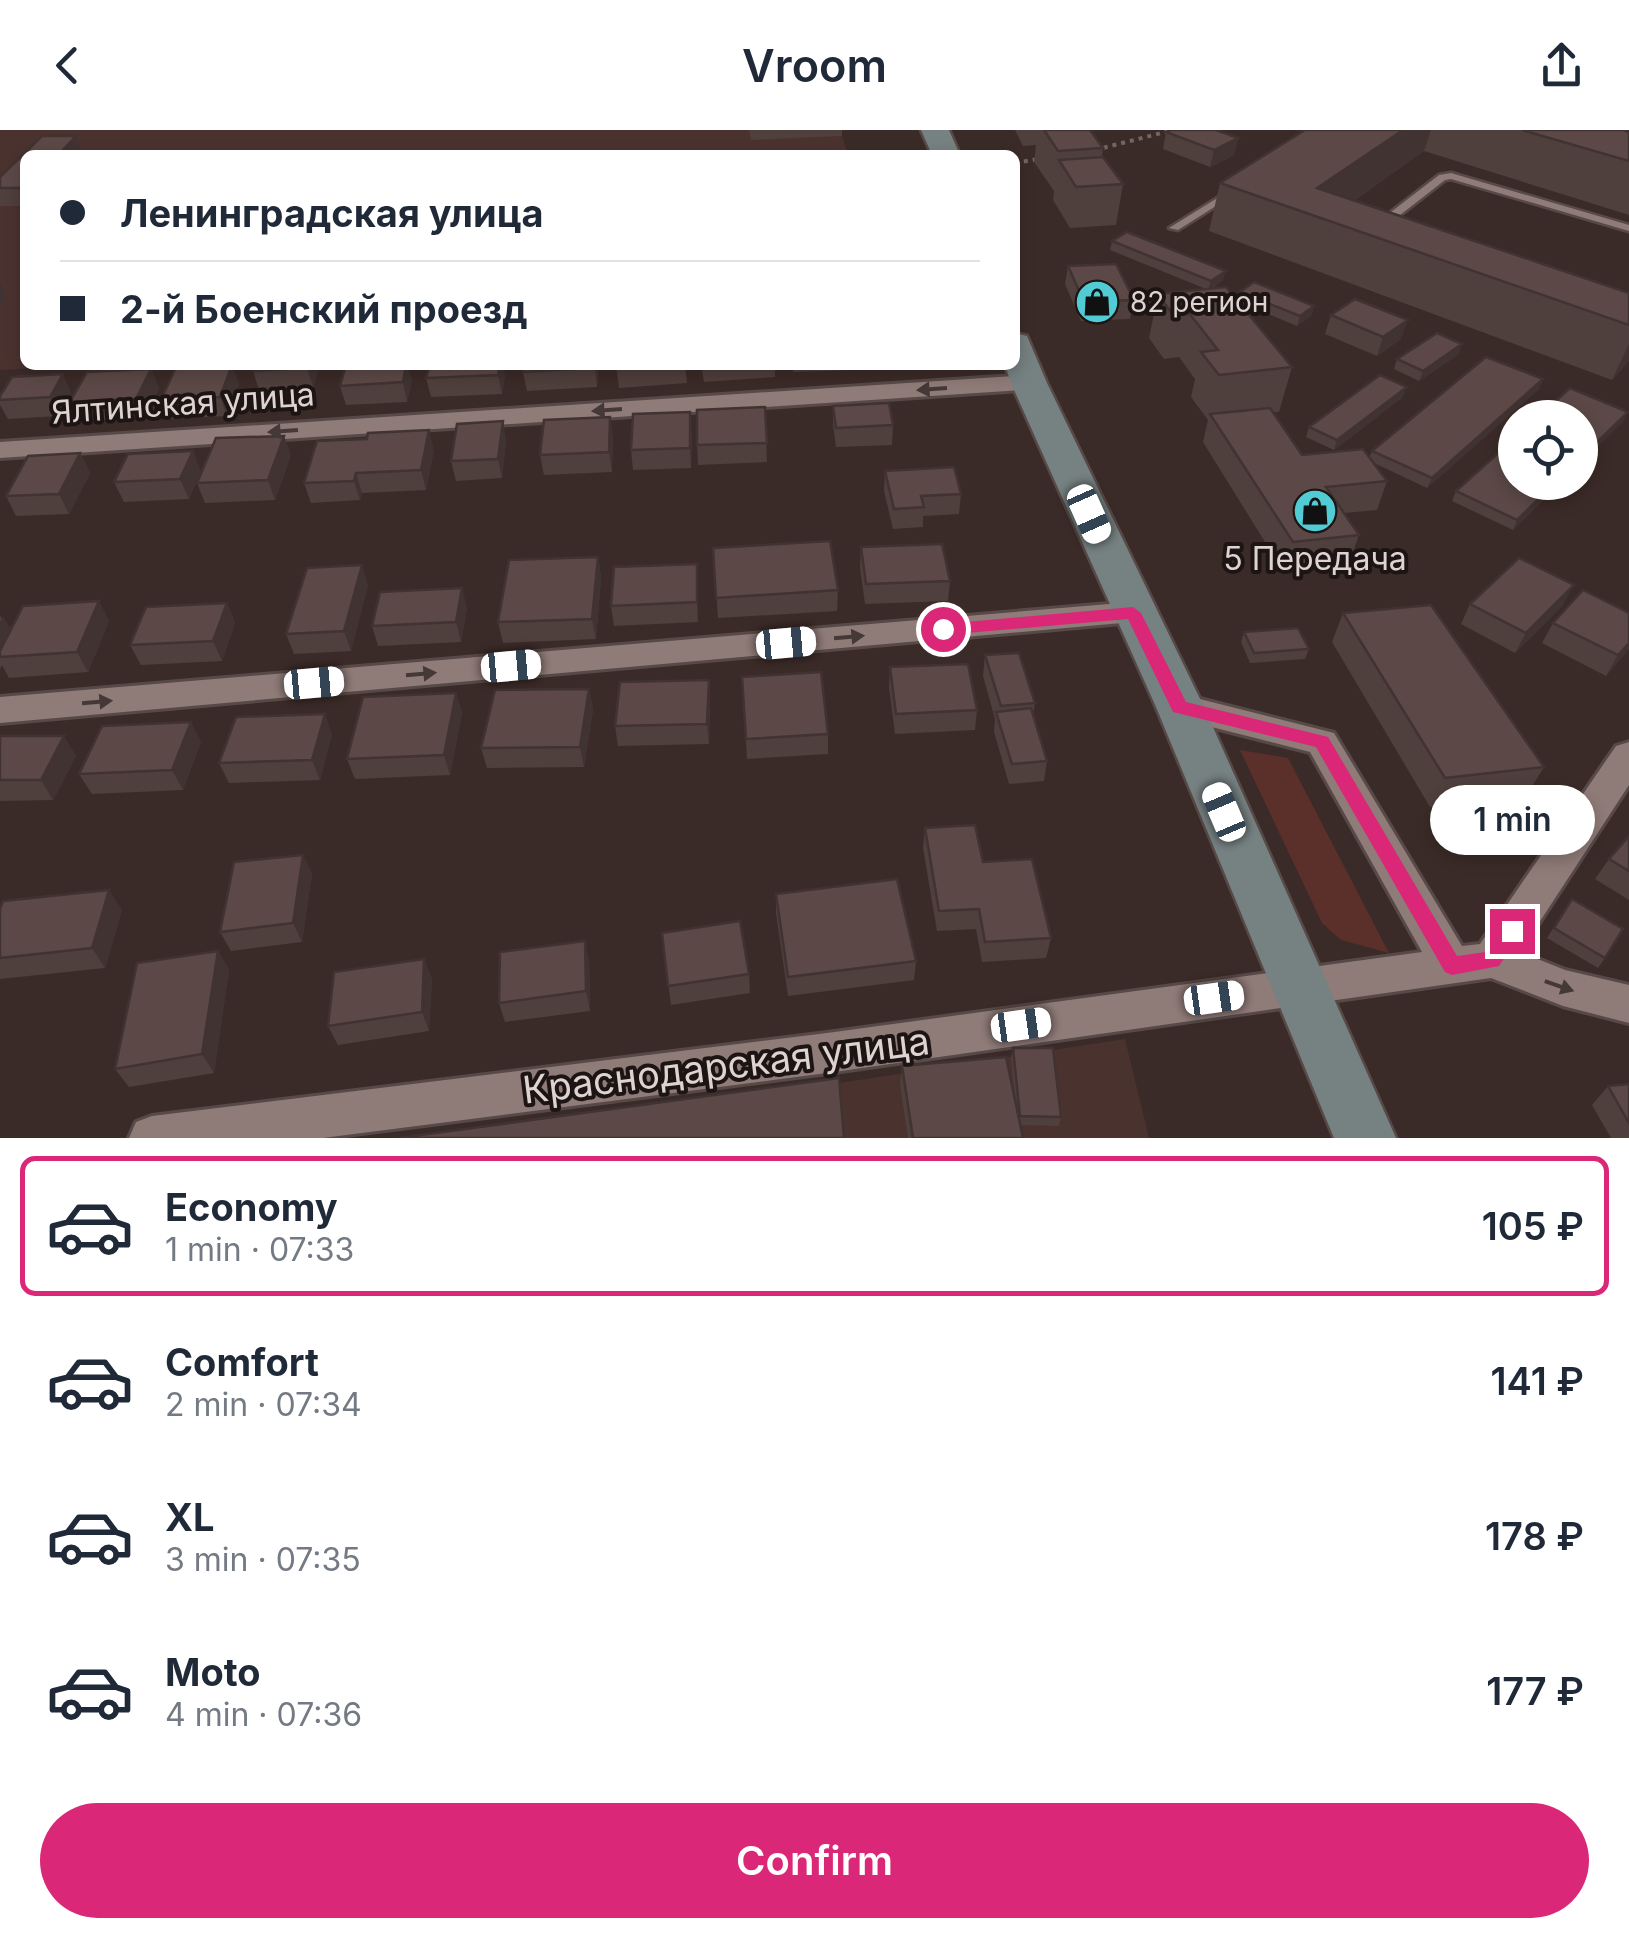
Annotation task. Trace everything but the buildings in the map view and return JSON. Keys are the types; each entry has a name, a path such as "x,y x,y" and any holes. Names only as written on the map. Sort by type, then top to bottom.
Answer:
{"main road":[{"path":"1022,363 1133,613 1180,707 1365,1138"}],"street":[{"name":"Ялтинская улица","path":"0,450 940,370"},
{"path":"0,710 1133,613"},
{"path":"1180,707 1322,742 1472,963 1629,1004"},
{"path":"1472,963 1629,756"},
{"name":"Краснодарская улица","path":"152,1138 827,1053 1472,963"}],"lane":[{"path":"1371,232 1442,177 1451,176 1629,228"},
{"path":"1174,228 1237,190"}],"path":[{"path":"1090,151 1173,130"},
{"path":"1020,161 1053,157"}],"shaded area":[{"path":"0,130 840,130 846,150 20,150 20,369 0,370"},
{"path":"1240,750 1288,758 1389,953 1341,940 1322,923"},
{"path":"1125,1039 1149,1138 483,1138"}],"place":[{"name":"82 регион","path":"1097,302"},
{"name":"5 Передача","path":"1315,511"}],"route":[{"path":"943,629 1133,613 1180,707 1322,742 1452,966 1492,960 1512,931"}]}
